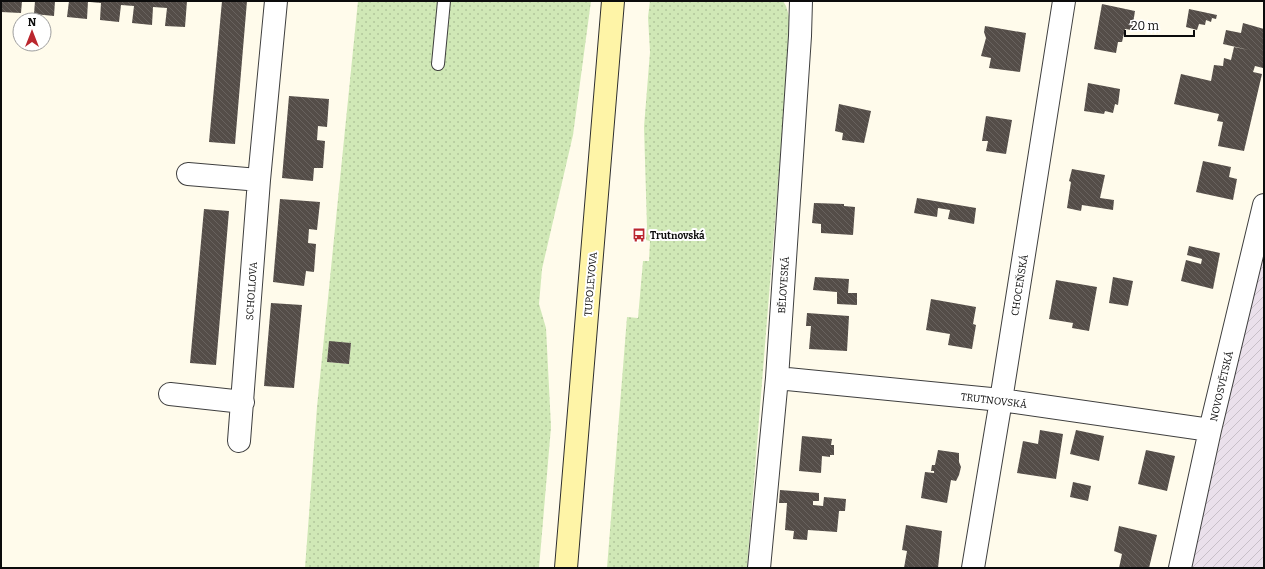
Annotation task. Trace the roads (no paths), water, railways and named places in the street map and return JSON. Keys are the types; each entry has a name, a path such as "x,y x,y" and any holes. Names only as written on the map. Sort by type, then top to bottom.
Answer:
{"main road":[{"name":"TUPOLEVOVA","path":"566,568 613,1"}],"street":[{"name":"SCHOLLOVA","path":"239,441 259,180 276,1"},
{"name":"BĚLOVESKÁ","path":"759,568 777,378 800,44 801,1"},
{"name":"CHOCEŇSKÁ","path":"973,568 1064,1"},
{"path":"188,174 259,180"},
{"name":"NOVOSVĚTSKÁ","path":"1180,568 1210,430 1264,205"},
{"name":"TRUTNOVSKÁ","path":"777,378 1001,400 1210,430"},
{"path":"170,394 243,402"}],"lane":[{"path":"438,64 444,1"}],"place":[{"name":"Trutnovská","path":"639,235"}]}
